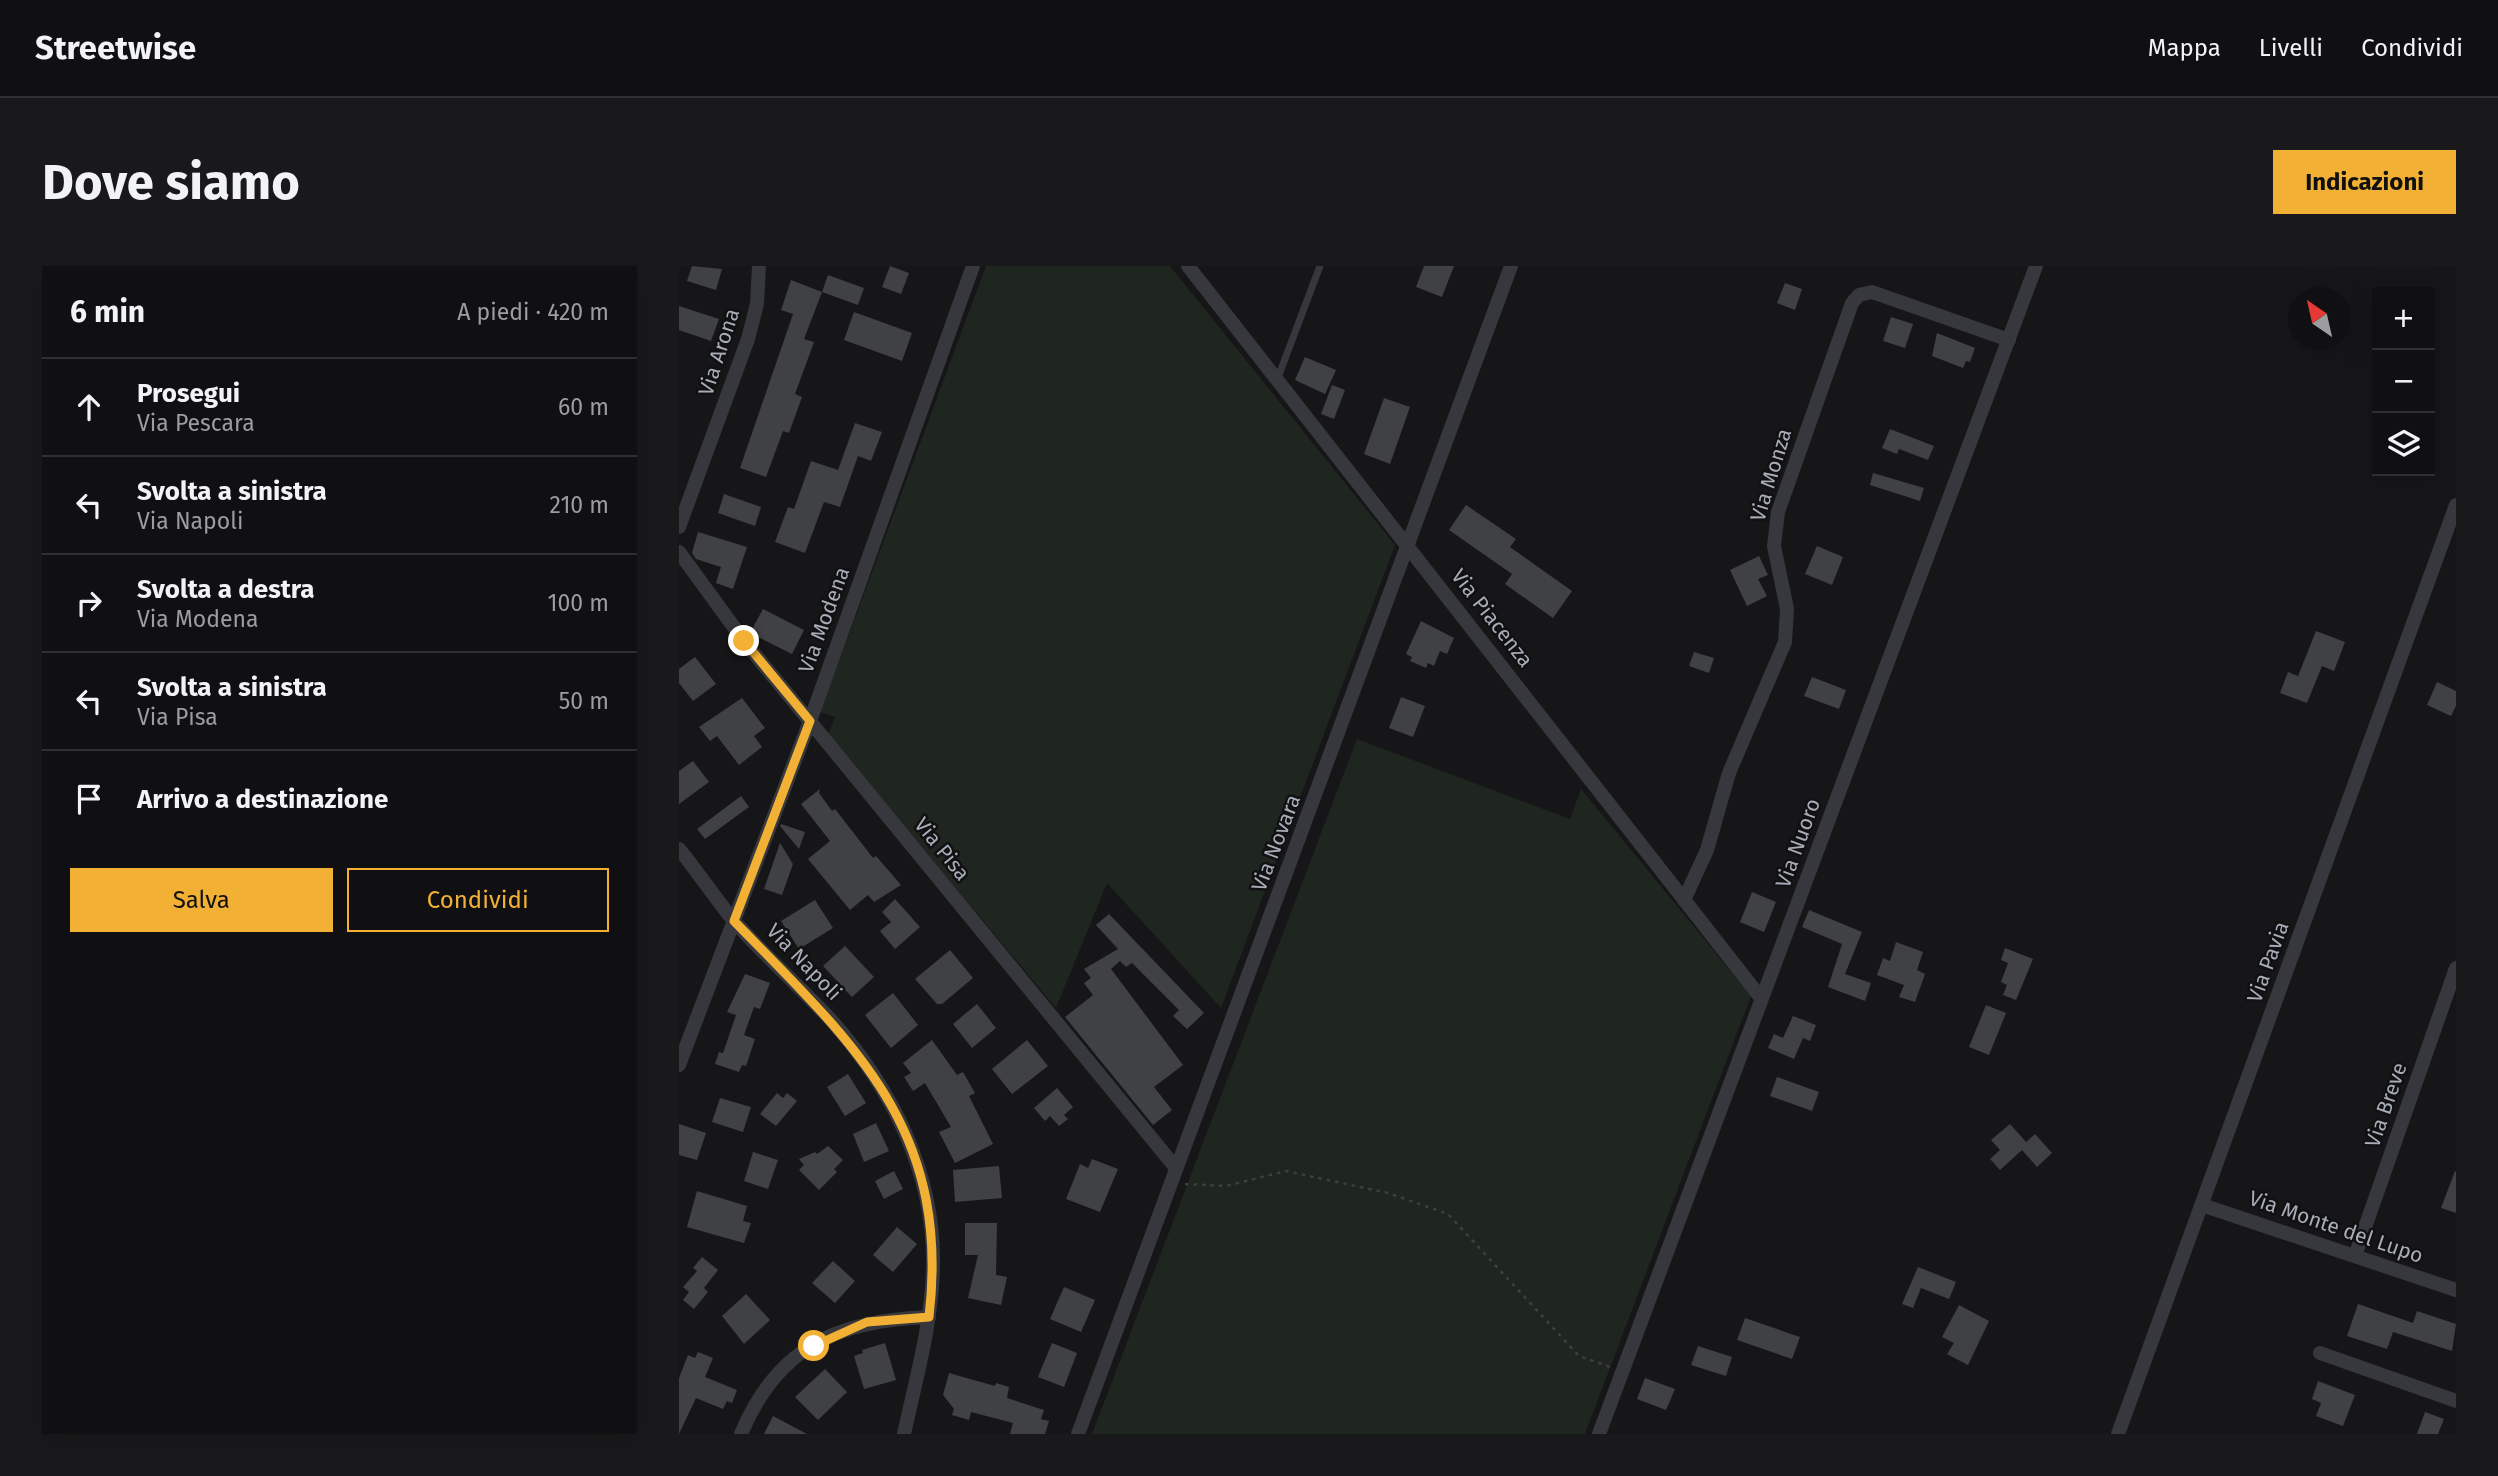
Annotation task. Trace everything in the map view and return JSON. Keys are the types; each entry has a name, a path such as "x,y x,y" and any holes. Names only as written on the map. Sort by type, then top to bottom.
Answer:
{"street":[{"name":"Via Arona","path":"679,527 748,339 757,304 759,266"},
{"name":"Via Modena","path":"679,1065 683,1040 734,921 810,721 973,266"},
{"name":"Via Piacenza","path":"1188,266 1761,998"},
{"name":"Via Novara","path":"1078,1434 1511,266"},
{"name":"Via Nuoro","path":"1599,1434 2036,266"},
{"name":"Via Monza","path":"1684,900 1707,850 1729,773 1783,648 1787,609 1775,546 1777,512 1852,303 1859,295 1872,292 2009,340"},
{"name":"Via Pavia","path":"2118,1434 2456,505"},
{"name":"Via Pisa","path":"679,552 744,641 1174,1175"},
{"name":"Via Napoli","path":"679,849 734,921 842,1034 878,1082 903,1125 920,1168 930,1216 933,1266 929,1317 904,1434"},
{"name":"Via Breve","path":"2355,1256 2456,968"},
{"name":"Via Monte del Lupo","path":"2202,1205 2456,1290"},
{"path":"741,1434 766,1385 804,1352 859,1324 882,1319 929,1317"},
{"path":"2320,1353 2456,1401"}],"lane":[{"path":"1277,380 1320,266"}],"path":[{"path":"1174,1175 1197,1187 1226,1186 1286,1171 1388,1193 1448,1214 1579,1356 1624,1373"}],"shaded area":[{"path":"986,266 1170,266 1395,545 1221,1008 1107,883 1056,1008 828,735 835,717 820,712"},
{"path":"1357,739 1570,819 1581,789 1751,996 1585,1434 1092,1434"}],"building":[{"path":"692,266 722,269 716,290 687,281"},
{"path":"890,266 909,273 901,294 882,287"},
{"path":"1424,266 1454,266 1442,297 1416,287"},
{"path":"828,275 864,288 858,305 822,292"},
{"path":"791,280 822,292 804,339 814,342 795,394 802,397 789,433 783,431 766,477 740,468 793,314 781,310"},
{"path":"1785,283 1802,289 1795,310 1777,303"},
{"path":"679,306 719,319 711,341 679,330"},
{"path":"854,312 912,333 902,361 844,340"},
{"path":"1891,317 1913,324 1905,348 1883,341"},
{"path":"1937,333 1975,348 1970,362 1966,361 1963,368 1932,356"},
{"path":"1305,357 1336,370 1325,394 1295,380"},
{"path":"1332,385 1345,390 1334,419 1321,414"},
{"path":"1384,398 1410,407 1390,464 1364,454"},
{"path":"855,423 882,432 871,461 858,456 840,507 824,502 805,553 775,542 788,507 794,509 811,461 838,470"},
{"path":"1890,429 1934,446 1928,460 1899,449 1897,454 1882,448"},
{"path":"1873,473 1924,488 1920,501 1870,485"},
{"path":"724,494 761,507 755,526 718,513"},
{"path":"1466,505 1516,539 1510,547 1572,591 1553,618 1505,584 1512,574 1449,530"},
{"path":"698,532 747,547 733,589 716,583 721,567 696,559 692,553"},
{"path":"1817,546 1843,557 1832,585 1805,574"},
{"path":"1759,556 1768,575 1758,579 1767,596 1747,606 1730,570"},
{"path":"763,609 804,630 792,654 750,633"},
{"path":"1421,621 1454,638 1447,654 1440,651 1434,666 1428,663 1426,668 1410,661 1412,657 1406,654"},
{"path":"2316,631 2345,642 2334,671 2322,666 2307,703 2280,693 2288,672 2298,676"},
{"path":"1694,652 1714,658 1709,673 1689,666"},
{"path":"695,657 716,684 693,701 679,683 679,669"},
{"path":"1812,677 1846,690 1839,709 1804,696"},
{"path":"2437,682 2456,691 2456,706 2451,716 2427,705"},
{"path":"1401,697 1425,706 1413,737 1389,728"},
{"path":"742,698 765,728 754,736 762,747 739,765 717,736 710,741 699,727"},
{"path":"693,761 709,782 679,804 679,771"},
{"path":"820,789 819,793 832,811 835,809 873,858 876,856 901,885 874,902 868,895 850,910 808,859 830,841 801,804"},
{"path":"741,796 749,807 705,839 697,829"},
{"path":"781,824 805,832 799,849 780,826"},
{"path":"780,843 793,864 782,895 764,889"},
{"path":"1752,892 1776,902 1764,932 1740,922"},
{"path":"895,899 920,927 895,949 880,931 891,922 882,912"},
{"path":"815,900 833,928 799,949 781,921"},
{"path":"1809,910 1862,932 1845,974 1871,983 1865,1001 1828,987 1842,944 1802,927"},
{"path":"1109,914 1204,1013 1187,1029 1173,1016 1179,1010 1132,963 1126,967 1120,961 1111,969 1183,1065 1154,1087 1172,1110 1153,1125 1065,1017 1093,995 1084,983 1091,978 1084,969 1118,949 1096,925"},
{"path":"1896,942 1923,952 1917,970 1925,974 1915,1002 1899,997 1904,985 1877,975 1883,958 1890,961"},
{"path":"845,946 874,977 852,997 823,966"},
{"path":"2005,948 2033,959 2016,1000 2003,995 2007,985 2001,982 2008,963 2001,960"},
{"path":"950,950 973,978 942,1004 937,1004 915,979"},
{"path":"745,974 770,983 760,1009 754,1007 744,1035 755,1039 746,1066 742,1065 739,1072 715,1064 719,1052 723,1053 736,1015 727,1012"},
{"path":"893,993 918,1025 891,1048 865,1015"},
{"path":"977,1004 996,1028 972,1048 953,1024"},
{"path":"1986,1005 2006,1013 1989,1055 1969,1047"},
{"path":"1793,1016 1816,1025 1810,1041 1803,1038 1794,1059 1768,1048 1774,1034 1783,1038"},
{"path":"932,1040 957,1075 963,1072 975,1093 969,1096 993,1144 955,1163 939,1132 951,1127 925,1083 913,1091 904,1077 911,1073 903,1063"},
{"path":"1027,1040 1048,1066 1012,1094 992,1069"},
{"path":"848,1074 866,1103 845,1116 827,1087"},
{"path":"1777,1077 1819,1092 1812,1111 1770,1096"},
{"path":"1057,1088 1073,1107 1064,1115 1068,1119 1059,1126 1050,1116 1045,1121 1034,1108"},
{"path":"777,1093 783,1098 787,1093 797,1101 776,1126 760,1114"},
{"path":"720,1098 751,1107 743,1132 712,1122"},
{"path":"876,1123 889,1151 864,1162 853,1134"},
{"path":"679,1124 706,1133 697,1160 679,1155"},
{"path":"2010,1124 2026,1142 2035,1134 2052,1153 2037,1167 2022,1150 2000,1170 1990,1159 2000,1150 1991,1140"},
{"path":"828,1146 843,1160 834,1169 837,1172 819,1190 799,1170 804,1165 799,1159 815,1152 817,1154"},
{"path":"753,1152 778,1160 768,1189 744,1181"},
{"path":"1092,1159 1118,1169 1100,1212 1066,1199 1080,1164 1088,1168"},
{"path":"999,1166 1002,1198 955,1202 953,1170"},
{"path":"894,1171 903,1189 884,1199 875,1181"},
{"path":"2456,1172 2456,1213 2441,1208"},
{"path":"697,1191 747,1206 743,1221 751,1223 744,1243 687,1227"},
{"path":"965,1223 997,1223 996,1275 1007,1277 1001,1305 968,1298 978,1255 965,1255"},
{"path":"897,1227 917,1244 893,1272 873,1255"},
{"path":"702,1257 718,1270 704,1288 708,1292 694,1309 683,1300 689,1292 683,1287 697,1271 693,1268"},
{"path":"833,1261 855,1281 835,1303 812,1283"},
{"path":"1918,1267 1956,1282 1949,1299 1921,1288 1913,1308 1902,1304"},
{"path":"1064,1287 1095,1300 1081,1332 1050,1319"},
{"path":"746,1294 770,1320 744,1344 722,1316"},
{"path":"2358,1304 2413,1323 2417,1311 2456,1324 2452,1351 2393,1332 2387,1349 2347,1336"},
{"path":"1959,1305 1989,1321 1968,1365 1947,1354 1954,1343 1942,1337"},
{"path":"1745,1318 1800,1337 1792,1359 1737,1340"},
{"path":"885,1343 896,1380 864,1389 854,1356 863,1353 862,1350"},
{"path":"1052,1343 1077,1353 1064,1387 1038,1377"},
{"path":"1698,1346 1732,1357 1726,1376 1691,1365"},
{"path":"698,1352 713,1358 705,1377 737,1390 732,1403 727,1401 723,1409 696,1398 679,1434 679,1378 688,1355 695,1358"},
{"path":"825,1369 847,1392 818,1420 795,1397"},
{"path":"949,1373 995,1386 996,1383 1009,1387 1007,1398 1044,1410 1041,1419 1049,1421 1045,1434 1010,1434 1013,1423 971,1412 969,1420 952,1415 954,1409 943,1395"},
{"path":"1645,1378 1675,1389 1666,1410 1637,1399"},
{"path":"2318,1381 2355,1395 2343,1426 2316,1416 2321,1403 2312,1399"},
{"path":"2425,1412 2444,1419 2438,1434 2417,1434"},
{"path":"773,1416 807,1434 764,1434"}],"route":[{"path":"744,641 810,721 734,921 830,1020 854,1048 890,1101 920,1168 932,1239 929,1317 890,1318 867,1322 846,1329 814,1346"}]}
